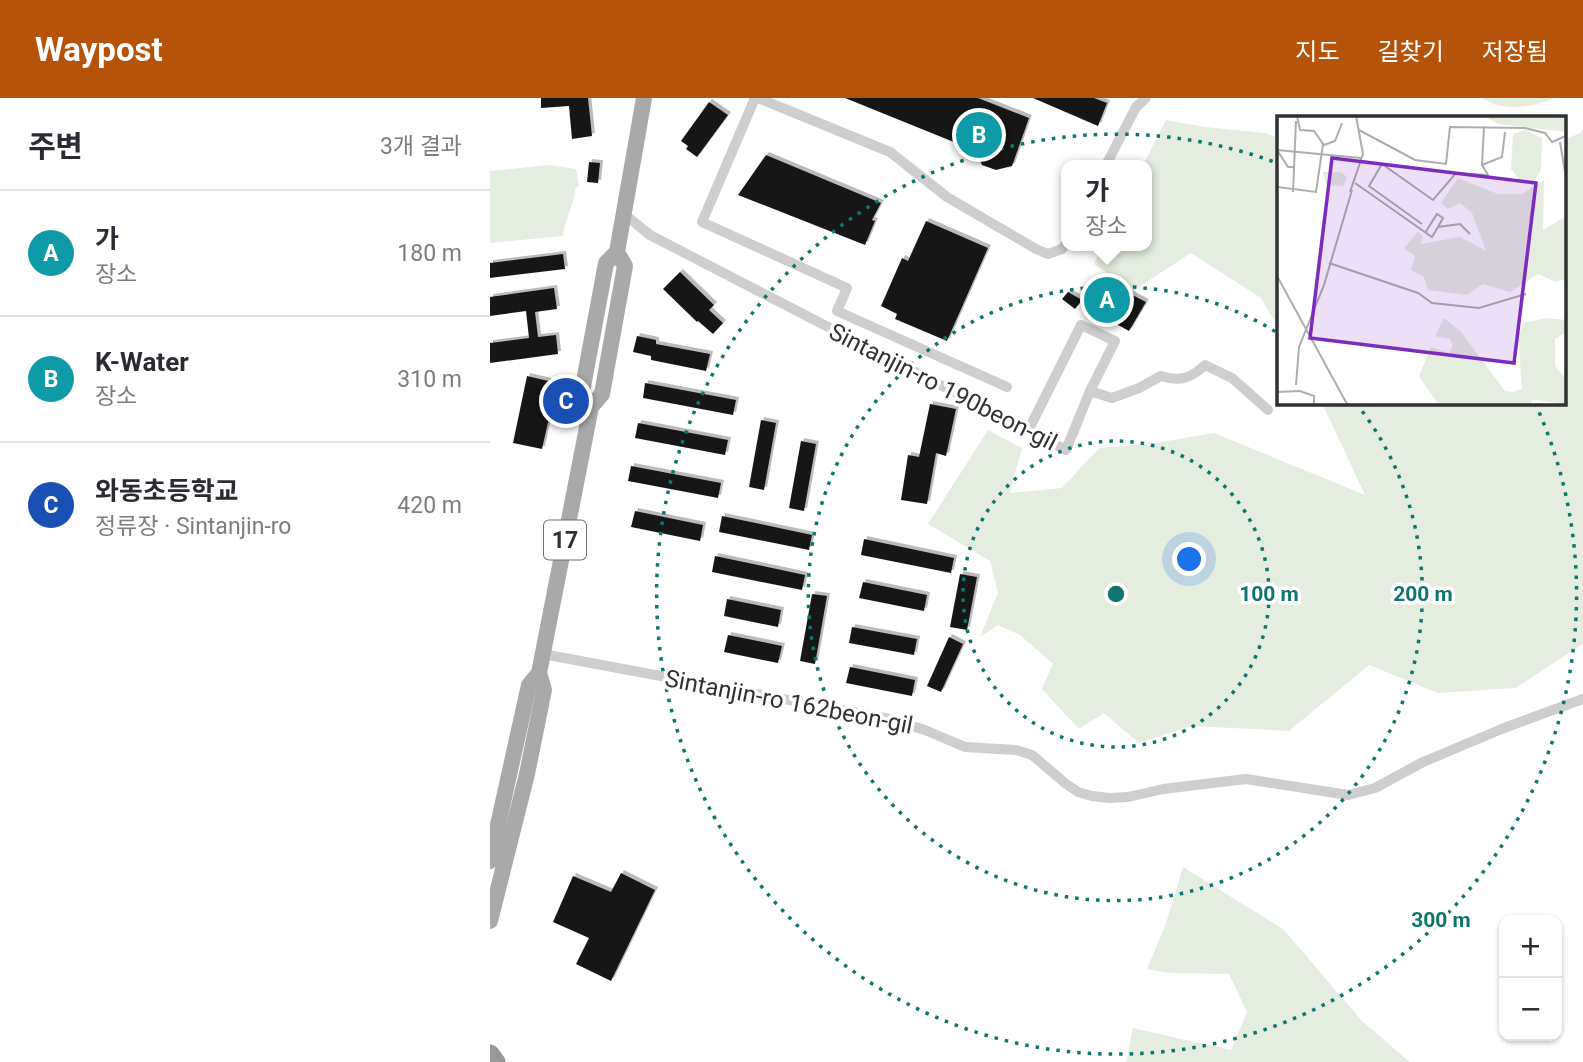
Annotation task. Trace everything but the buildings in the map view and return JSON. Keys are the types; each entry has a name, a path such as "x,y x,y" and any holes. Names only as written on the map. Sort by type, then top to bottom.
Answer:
{"highway":[{"path":"490,1054 496,1062"}],"main road":[{"name":"17","path":"490,861 529,685 539,673 591,407 602,394 625,266 617,252 644,98"},
{"name":"17","path":"490,921 527,774 544,690 539,673"}],"street":[{"path":"1007,387 837,311 847,288 702,222 757,98 890,152 947,197 1035,249 1048,254 1061,249"},
{"path":"1109,160 1136,107 1146,98"},
{"name":"Sintanjin-ro 190beon-gil","path":"624,214 650,235 1066,450 1090,391"},
{"path":"1028,431 1081,325 1115,341 1090,391 1112,398 1161,376 1172,380 1188,378 1205,365 1232,378 1268,410"},
{"name":"Sintanjin-ro 162beon-gil","path":"543,654 890,719 965,747 1016,750 1032,755 1078,792 1109,798 1246,779 1348,795 1375,788 1413,767 1504,728 1583,699"}],"shaded area":[{"path":"1482,98 1554,98 1536,104 1508,107"},
{"path":"1166,120 1265,133 1277,138 1277,325 1261,298 1191,253 1133,291 1094,264 1100,251 1152,251 1152,160 1146,160"},
{"path":"1583,129 1583,644 1515,688 1438,693 1369,665 1289,731 1192,726 1139,743 1104,713 1079,729 1042,689 1053,664 1020,635 998,625 980,637 998,593 990,561 928,524 988,430 1022,448 1010,493 1062,488 1099,448 1156,443 1214,433 1365,495 1322,404 1566,404 1566,139"},
{"path":"548,165 576,169 579,186 575,189 563,236 490,243 490,171"},
{"path":"1183,867 1283,929 1362,1021 1410,1062 1126,1062 1133,1028 1231,1050 1247,1012 1229,974 1171,973 1147,969 1165,926"}],"place":[{"name":"K-Water","path":"979,135"},
{"name":"가","path":"1107,300"},
{"name":"와동초등학교","path":"566,401"}]}
